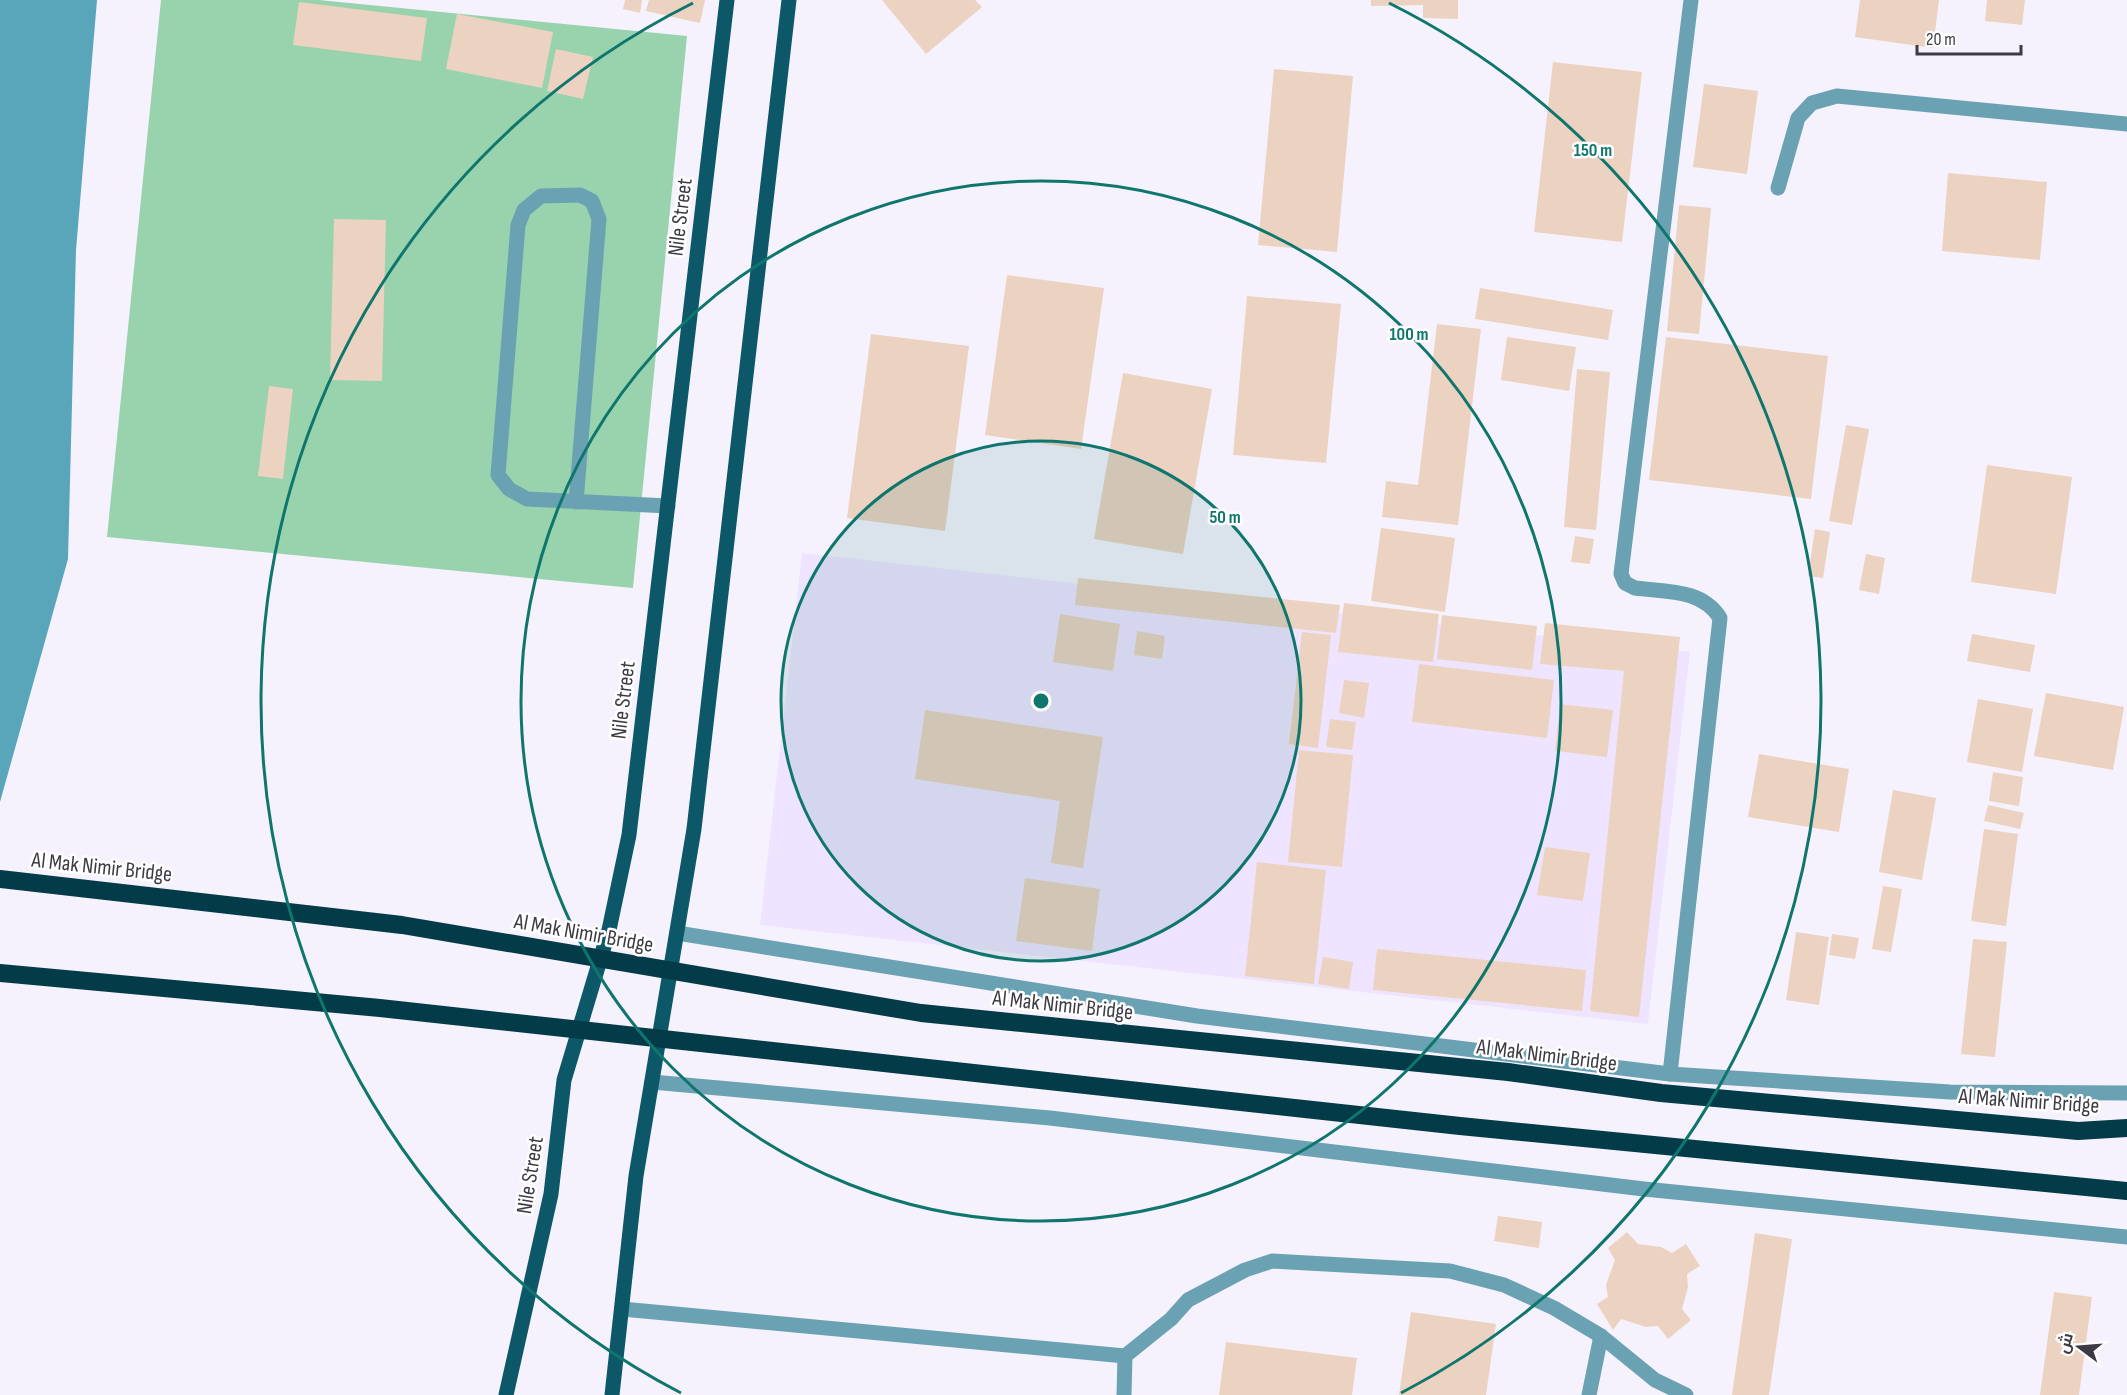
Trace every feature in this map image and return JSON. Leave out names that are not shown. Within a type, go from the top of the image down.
[{"type":"highway","name":"Al Mak Nimir Bridge","points":[[0,879],[402,925],[921,1013],[1508,1072],[1661,1093],[2078,1131],[2127,1128]]},
{"type":"highway","points":[[0,973],[380,1008],[1460,1126],[2127,1191]]},
{"type":"main road","name":"Nile Street","points":[[506,1395],[551,1194],[564,1080],[609,930],[629,835],[727,0]]},
{"type":"main road","points":[[612,1395],[636,1176],[694,829],[789,0]]},
{"type":"street","points":[[1671,1074],[1720,618],[1713,607],[1700,597],[1635,588],[1626,583],[1621,574],[1691,0]]},
{"type":"street","points":[[1778,188],[1798,118],[1812,103],[1837,96],[2127,124]]},
{"type":"street","points":[[576,502],[599,219],[592,201],[580,195],[541,196],[524,210],[518,225],[498,475],[508,489],[527,499],[576,502],[668,506]]},
{"type":"street","points":[[676,933],[1197,1016],[1671,1074],[1950,1092],[2127,1093]]},
{"type":"street","points":[[652,1082],[1050,1118],[1390,1156],[1644,1189],[2127,1237]]},
{"type":"street","points":[[622,1309],[1125,1356],[1171,1319],[1188,1300],[1245,1270],[1272,1261],[1450,1271],[1504,1285],[1554,1308],[1601,1336],[1655,1380],[1686,1395]]},
{"type":"street","points":[[1589,1395],[1601,1336]]},
{"type":"street","points":[[1124,1395],[1125,1356]]},
{"type":"shaded area","points":[[802,553],[1690,652],[1648,1024],[760,925]]},
{"type":"green space","points":[[161,0],[319,0],[687,36],[633,588],[107,537]]},
{"type":"water","points":[[0,0],[97,0],[76,250],[68,559],[0,802]]},
{"type":"building","points":[[625,0],[642,0],[640,13],[623,9]]},
{"type":"building","points":[[649,0],[705,0],[700,23],[646,11]]},
{"type":"building","points":[[882,0],[975,0],[982,7],[926,54]]},
{"type":"building","points":[[1371,0],[1458,0],[1458,19],[1423,18],[1423,5],[1371,6]]},
{"type":"building","points":[[1860,0],[1939,0],[1933,48],[1855,37]]},
{"type":"building","points":[[1987,0],[2025,0],[2022,25],[1985,21]]},
{"type":"building","points":[[299,2],[427,18],[421,61],[293,45]]},
{"type":"building","points":[[457,14],[553,32],[542,88],[446,69]]},
{"type":"building","points":[[556,49],[593,57],[583,99],[547,91]]},
{"type":"building","points":[[1553,62],[1642,72],[1622,242],[1534,232]]},
{"type":"building","points":[[1274,69],[1353,76],[1337,252],[1258,245]]},
{"type":"building","points":[[1704,84],[1758,91],[1747,174],[1693,167]]},
{"type":"building","points":[[1948,173],[2047,182],[2040,260],[1942,251]]},
{"type":"building","points":[[1679,205],[1711,208],[1699,334],[1667,331]]},
{"type":"building","points":[[334,219],[386,220],[382,381],[330,380]]},
{"type":"building","points":[[1007,275],[1104,288],[1081,449],[985,435]]},
{"type":"building","points":[[1480,288],[1613,310],[1608,340],[1475,319]]},
{"type":"building","points":[[1247,296],[1341,304],[1326,463],[1233,455]]},
{"type":"building","points":[[1437,324],[1481,329],[1458,525],[1382,517],[1386,481],[1418,485]]},
{"type":"building","points":[[871,334],[969,346],[945,531],[847,518]]},
{"type":"building","points":[[1507,337],[1576,347],[1569,391],[1501,380]]},
{"type":"building","points":[[1666,337],[1828,356],[1811,499],[1649,480]]},
{"type":"building","points":[[1577,369],[1610,372],[1596,530],[1564,527]]},
{"type":"building","points":[[1123,373],[1212,389],[1183,554],[1094,539]]},
{"type":"building","points":[[269,386],[293,389],[283,479],[258,476]]},
{"type":"building","points":[[1846,425],[1869,429],[1852,525],[1829,521]]},
{"type":"building","points":[[1987,465],[2072,477],[2056,594],[1971,582]]},
{"type":"building","points":[[1381,528],[1455,538],[1445,612],[1371,601]]},
{"type":"building","points":[[1815,529],[1830,532],[1823,578],[1808,576]]},
{"type":"building","points":[[1575,536],[1594,539],[1590,564],[1571,562]]},
{"type":"building","points":[[1866,554],[1885,558],[1879,594],[1859,590]]},
{"type":"building","points":[[1078,578],[1340,605],[1336,633],[1075,605]]},
{"type":"building","points":[[1344,603],[1439,614],[1433,662],[1338,652]]},
{"type":"building","points":[[1060,614],[1120,624],[1113,671],[1053,662]]},
{"type":"building","points":[[1442,615],[1537,626],[1532,670],[1437,659]]},
{"type":"building","points":[[1545,623],[1680,637],[1639,1017],[1590,1011],[1624,671],[1540,664]]},
{"type":"building","points":[[1137,631],[1165,636],[1162,659],[1134,655]]},
{"type":"building","points":[[1302,632],[1331,635],[1318,748],[1289,744]]},
{"type":"building","points":[[1972,634],[2035,645],[2030,672],[1967,661]]},
{"type":"building","points":[[1419,664],[1554,680],[1547,738],[1412,722]]},
{"type":"building","points":[[1344,680],[1369,683],[1364,718],[1339,713]]},
{"type":"building","points":[[2046,693],[2124,707],[2113,770],[2034,756]]},
{"type":"building","points":[[1978,699],[2033,709],[2022,772],[1967,762]]},
{"type":"building","points":[[1560,704],[1613,710],[1607,757],[1555,751]]},
{"type":"building","points":[[925,710],[1103,737],[1083,868],[1051,863],[1060,801],[915,779]]},
{"type":"building","points":[[1330,719],[1356,722],[1352,750],[1326,747]]},
{"type":"building","points":[[1299,750],[1353,755],[1342,867],[1288,862]]},
{"type":"building","points":[[1759,754],[1849,769],[1839,832],[1748,817]]},
{"type":"building","points":[[1993,772],[2023,777],[2019,806],[1989,801]]},
{"type":"building","points":[[1893,790],[1936,798],[1922,880],[1879,872]]},
{"type":"building","points":[[1988,805],[2024,813],[2020,829],[1984,821]]},
{"type":"building","points":[[1984,829],[2018,834],[2006,926],[1971,921]]},
{"type":"building","points":[[1545,847],[1590,853],[1583,901],[1537,895]]},
{"type":"building","points":[[1257,862],[1326,870],[1314,984],[1245,976]]},
{"type":"building","points":[[1025,878],[1100,889],[1092,951],[1016,941]]},
{"type":"building","points":[[1883,886],[1902,889],[1891,952],[1872,949]]},
{"type":"building","points":[[1796,932],[1829,937],[1819,1005],[1786,1000]]},
{"type":"building","points":[[1832,934],[1859,938],[1855,959],[1829,955]]},
{"type":"building","points":[[1973,939],[2007,942],[1995,1057],[1961,1054]]},
{"type":"building","points":[[1377,949],[1586,970],[1582,1011],[1373,990]]},
{"type":"building","points":[[1323,957],[1353,962],[1349,989],[1318,984]]},
{"type":"building","points":[[1498,1216],[1542,1222],[1539,1248],[1494,1241]]},
{"type":"building","points":[[1627,1232],[1638,1244],[1661,1247],[1672,1253],[1686,1244],[1700,1266],[1687,1274],[1688,1287],[1682,1309],[1691,1320],[1668,1339],[1658,1326],[1646,1327],[1621,1319],[1613,1330],[1597,1304],[1608,1297],[1606,1285],[1615,1260],[1608,1248]]},
{"type":"building","points":[[1755,1233],[1792,1239],[1769,1395],[1732,1395]]},
{"type":"building","points":[[2054,1292],[2092,1297],[2079,1395],[2040,1395]]},
{"type":"building","points":[[1411,1312],[1496,1324],[1486,1395],[1399,1395]]},
{"type":"building","points":[[1226,1342],[1357,1358],[1352,1395],[1219,1395]]}]
